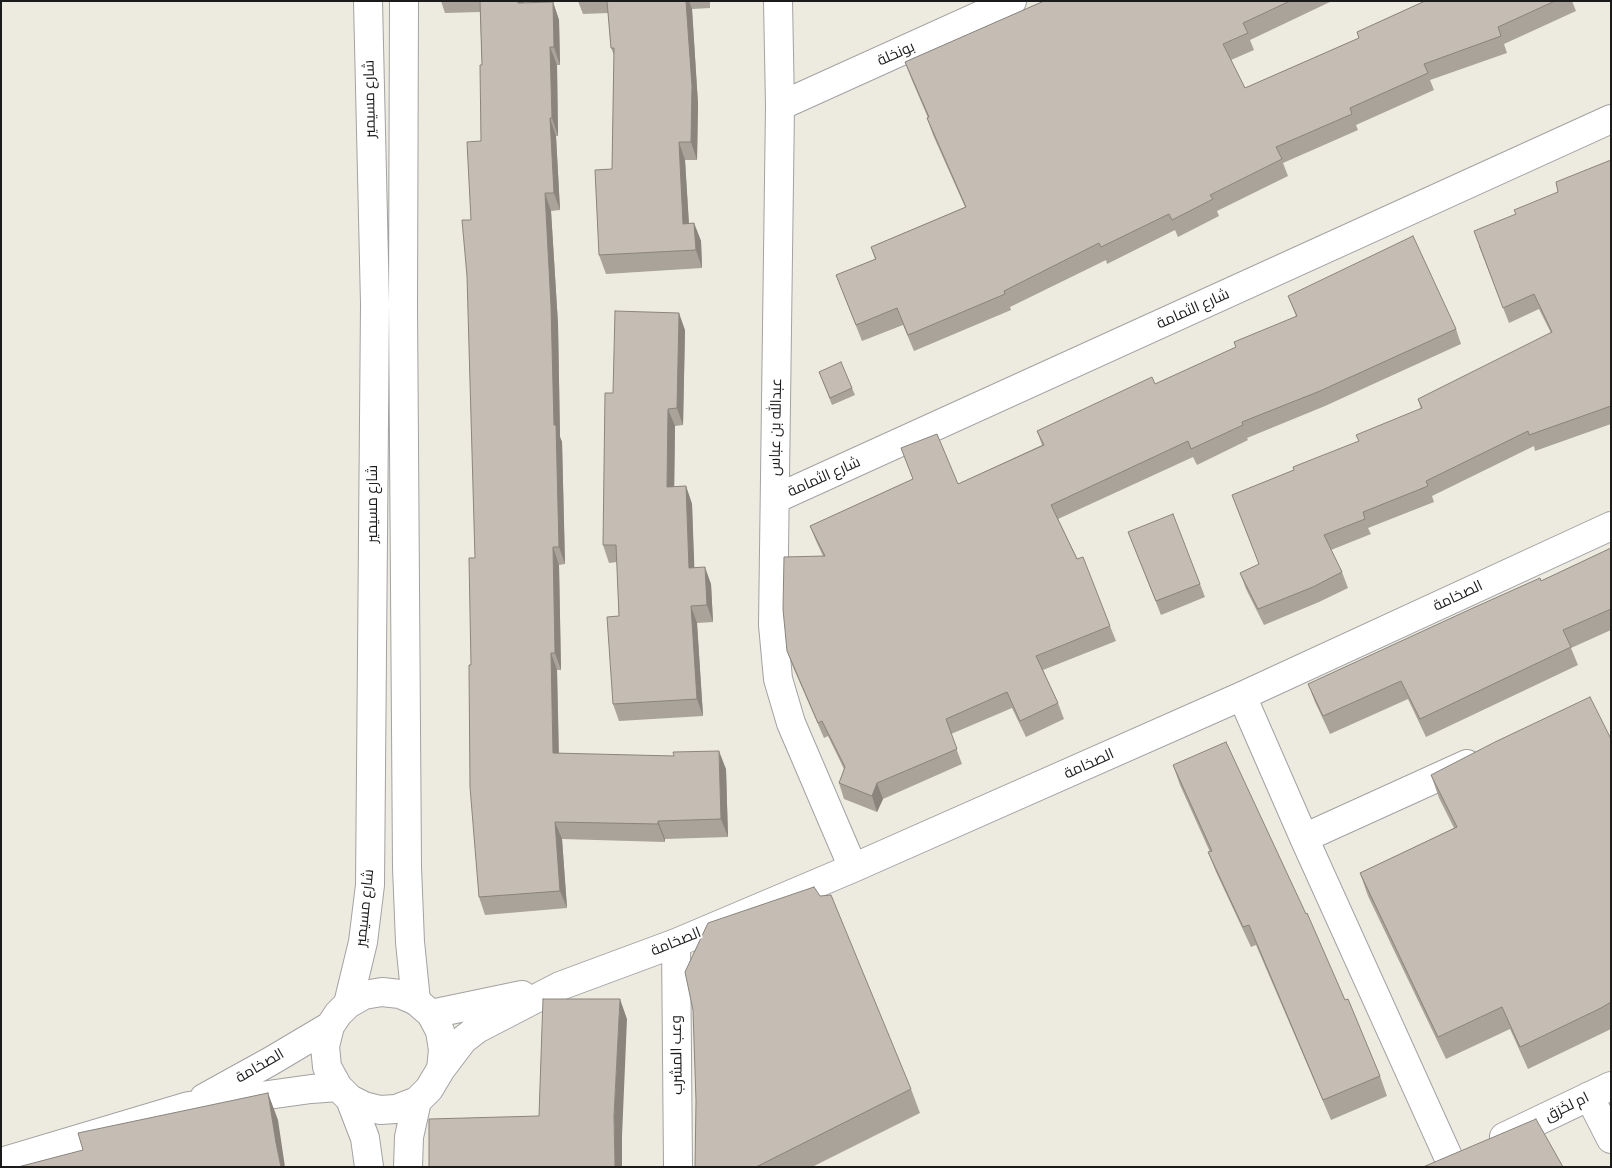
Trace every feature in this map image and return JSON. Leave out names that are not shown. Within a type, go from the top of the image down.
[{"type":"street","name":"عبدالله بن عباس","points":[[778,1],[780,106],[772,625],[778,679],[791,723],[853,868]]},
{"type":"street","name":"بونخلة","points":[[780,106],[1012,1]]},
{"type":"street","points":[[368,3],[404,4]]},
{"type":"street","name":"شارع مسيمير","points":[[348,1004],[362,942],[370,885],[375,304],[368,3]]},
{"type":"street","name":"شارع مسيمير","points":[[404,4],[403,305],[407,867],[410,942],[423,1008]]},
{"type":"street","name":"شارع الثمامة","points":[[775,499],[1611,119]]},
{"type":"street","points":[[375,304],[403,305]]},
{"type":"street","name":"الصخامة","points":[[441,1069],[463,1040],[477,1029],[560,986],[676,943],[853,868],[1242,696],[1611,526]]},
{"type":"street","points":[[1242,696],[1446,1165]]},
{"type":"street","points":[[1304,838],[1491,753]]},
{"type":"street","name":"وعب المشرب","points":[[676,943],[678,1167]]},
{"type":"street","name":"الصخامة","points":[[423,1008],[560,986]]},
{"type":"street","points":[[344,1093],[364,1106],[380,1110],[396,1109],[417,1101],[429,1089],[441,1069],[443,1050],[440,1031],[423,1008],[400,994],[382,992],[364,995],[348,1004],[330,1026],[325,1046],[327,1067],[344,1093],[365,1138],[369,1167]]},
{"type":"street","name":"الصخامة","points":[[190,1106],[330,1026]]},
{"type":"street","name":"الصخامة","points":[[1,1162],[190,1106],[311,1088],[344,1093]]},
{"type":"street","points":[[1600,1091],[1611,1139]]},
{"type":"street","name":"ام لخَرَق","points":[[1446,1165],[1600,1091]]},
{"type":"street","points":[[408,1167],[409,1137],[417,1101]]},
{"type":"building","points":[[480,1],[553,2],[554,47],[550,47],[552,118],[550,118],[554,193],[545,193],[551,306],[554,425],[556,425],[559,547],[553,547],[555,653],[551,653],[553,753],[674,756],[673,752],[719,751],[721,819],[658,821],[658,824],[555,822],[560,891],[479,897],[470,787],[469,665],[471,665],[469,558],[475,558],[467,276],[462,220],[471,220],[467,142],[481,141],[480,65],[482,65]]},
{"type":"building","points":[[607,1],[686,1],[692,86],[691,142],[679,142],[683,224],[694,223],[696,250],[599,255],[595,170],[612,169],[614,48],[611,48]]},
{"type":"building","points":[[1044,1],[1290,1],[1243,23],[1248,33],[1223,44],[1245,88],[1359,38],[1357,32],[1425,1],[1555,1],[1498,27],[1501,36],[1424,64],[1428,73],[1350,108],[1352,114],[1276,147],[1282,159],[1210,195],[1213,199],[1172,220],[1169,214],[1101,247],[1099,243],[1004,291],[1005,294],[908,335],[897,308],[856,325],[836,275],[876,259],[871,247],[966,207],[905,62]]},
{"type":"building","points":[[1611,160],[1611,406],[1529,435],[1528,431],[1426,481],[1428,486],[1363,512],[1365,519],[1324,535],[1342,572],[1313,587],[1258,609],[1240,573],[1259,564],[1232,495],[1294,470],[1293,467],[1359,441],[1356,435],[1422,408],[1418,399],[1552,332],[1534,294],[1503,308],[1474,231],[1516,214],[1514,210],[1558,192],[1556,182]]},
{"type":"building","points":[[1413,236],[1456,329],[1320,391],[1242,422],[1243,425],[1191,449],[1188,441],[1051,505],[1077,559],[1083,557],[1110,626],[1036,656],[1058,703],[1020,721],[1007,692],[946,719],[957,749],[877,783],[872,796],[839,783],[845,767],[822,721],[818,723],[787,651],[783,609],[784,557],[825,556],[810,526],[913,479],[901,448],[937,434],[958,484],[1044,445],[1037,431],[1152,377],[1155,384],[1236,347],[1234,342],[1297,316],[1288,296]]},
{"type":"building","points":[[615,311],[679,313],[677,408],[668,409],[667,487],[686,486],[689,568],[705,567],[707,605],[691,606],[697,699],[613,704],[607,617],[619,616],[616,545],[603,545],[605,393],[613,393]]},
{"type":"building","points":[[841,362],[852,388],[830,398],[819,372]]},
{"type":"building","points":[[1173,514],[1200,584],[1156,601],[1128,532]]},
{"type":"building","points":[[1611,548],[1611,609],[1563,630],[1571,647],[1420,719],[1401,681],[1323,716],[1308,684],[1473,608],[1540,578],[1541,581]]},
{"type":"building","points":[[1590,697],[1611,739],[1611,1002],[1520,1047],[1502,1007],[1438,1037],[1360,873],[1457,827],[1431,775]]},
{"type":"building","points":[[1226,742],[1307,913],[1345,1000],[1348,999],[1380,1076],[1323,1100],[1249,925],[1243,927],[1208,852],[1212,851],[1173,765]]},
{"type":"building","points":[[814,887],[820,896],[831,895],[911,1089],[756,1167],[695,1167],[696,1101],[693,1010],[685,972],[708,923]]},
{"type":"building","points":[[543,999],[620,999],[614,1116],[615,1167],[429,1167],[429,1119],[539,1116]]},
{"type":"building","points":[[268,1093],[281,1167],[18,1167],[83,1150],[78,1133]]},
{"type":"building","points":[[1536,1119],[1563,1167],[1423,1167]]}]
